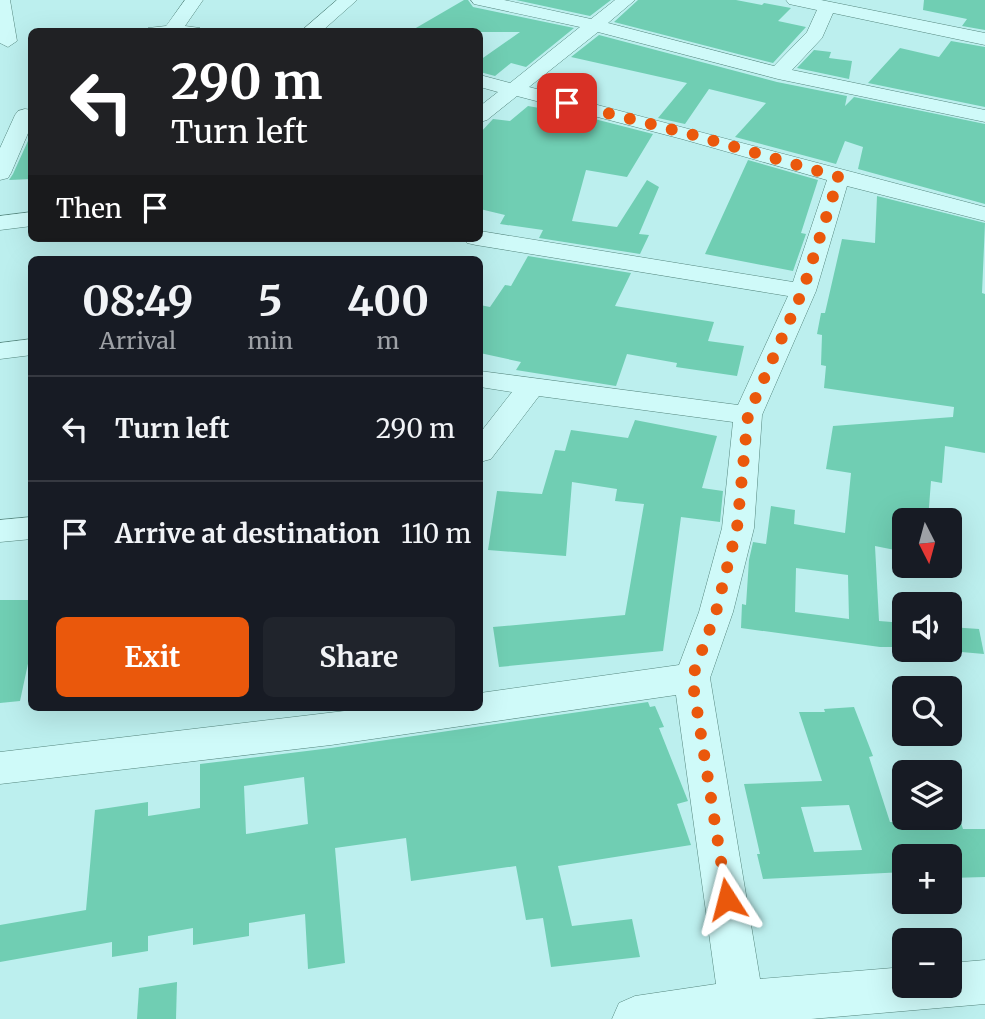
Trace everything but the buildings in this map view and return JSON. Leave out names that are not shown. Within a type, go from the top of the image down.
[{"type":"street","points":[[1,0],[4,42],[28,40]]},
{"type":"street","points":[[167,28],[194,0]]},
{"type":"street","points":[[314,28],[348,0]]},
{"type":"street","points":[[480,0],[594,25],[778,73],[985,116]]},
{"type":"street","points":[[483,114],[626,0]]},
{"type":"street","points":[[795,0],[985,39]]},
{"type":"street","points":[[778,73],[815,33],[827,7]]},
{"type":"street","points":[[483,82],[690,134],[839,177],[985,214]]},
{"type":"street","points":[[0,120],[28,115]]},
{"type":"street","points":[[0,173],[28,115]]},
{"type":"street","points":[[740,1003],[736,960],[692,678],[716,612],[737,528],[748,415],[803,290],[839,177]]},
{"type":"street","points":[[0,181],[0,188]]},
{"type":"street","points":[[0,223],[28,220]]},
{"type":"street","points":[[483,239],[803,290]]},
{"type":"street","points":[[0,351],[28,348]]},
{"type":"street","points":[[483,379],[748,415]]},
{"type":"street","points":[[483,448],[532,386]]},
{"type":"street","points":[[0,531],[28,528]]},
{"type":"street","points":[[483,701],[692,678]]},
{"type":"street","points":[[0,768],[397,711]]},
{"type":"street","points":[[962,984],[985,982]]},
{"type":"street","points":[[635,1019],[740,1003],[892,990]]},
{"type":"route","points":[[567,103],[690,134],[839,177],[803,290],[748,415],[737,528],[716,612],[692,678],[727,899]]}]
